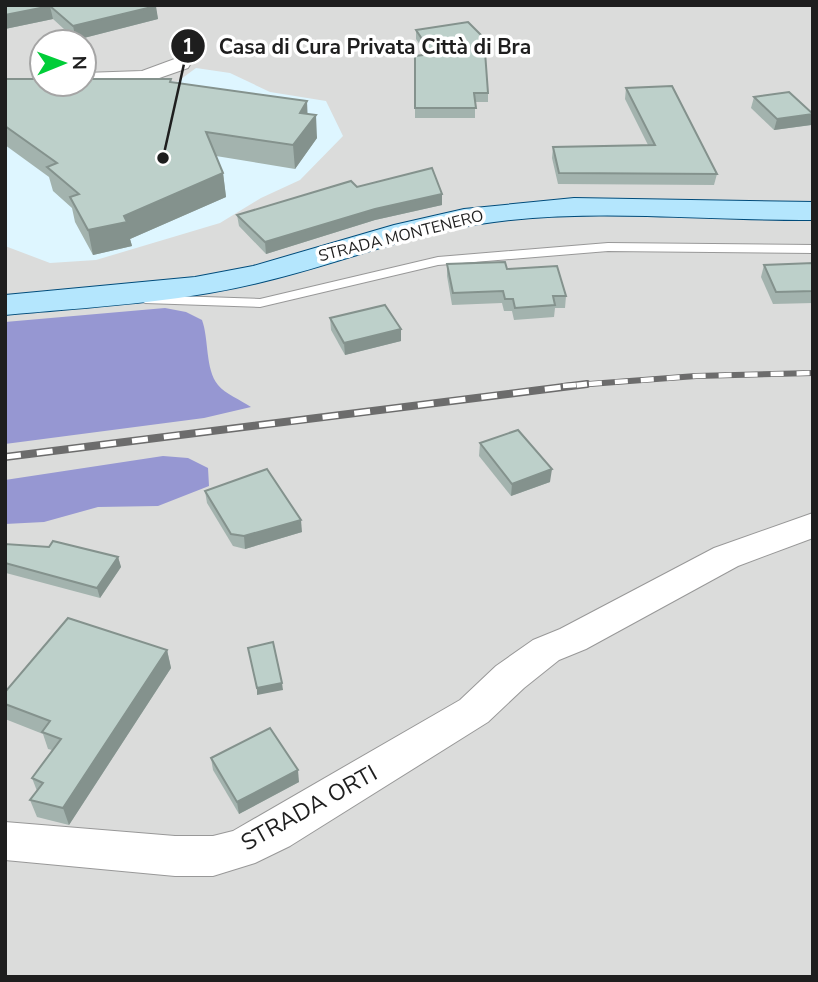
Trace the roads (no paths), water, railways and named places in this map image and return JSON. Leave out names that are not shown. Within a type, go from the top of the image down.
[{"type":"main road","name":"STRADA MONTENERO","points":[[15,301],[119,297],[257,274],[401,232],[492,213],[566,206],[813,211]]},
{"type":"street","points":[[98,79],[145,77],[180,63]]},
{"type":"street","name":"STRADA ORTI","points":[[5,841],[175,856],[213,856],[240,849],[275,832],[474,711],[510,677],[546,650],[573,639],[726,557],[813,525]]},
{"type":"lane","points":[[119,297],[260,303],[439,261],[595,247],[813,249]]},
{"type":"railway","points":[[583,384],[696,376],[813,373]]},
{"type":"railway","points":[[5,457],[583,384]]},
{"type":"railway","points":[[563,386],[583,384]]},
{"type":"place","name":"Casa di Cura Privata Città di Bra","points":[[163,158]]}]
